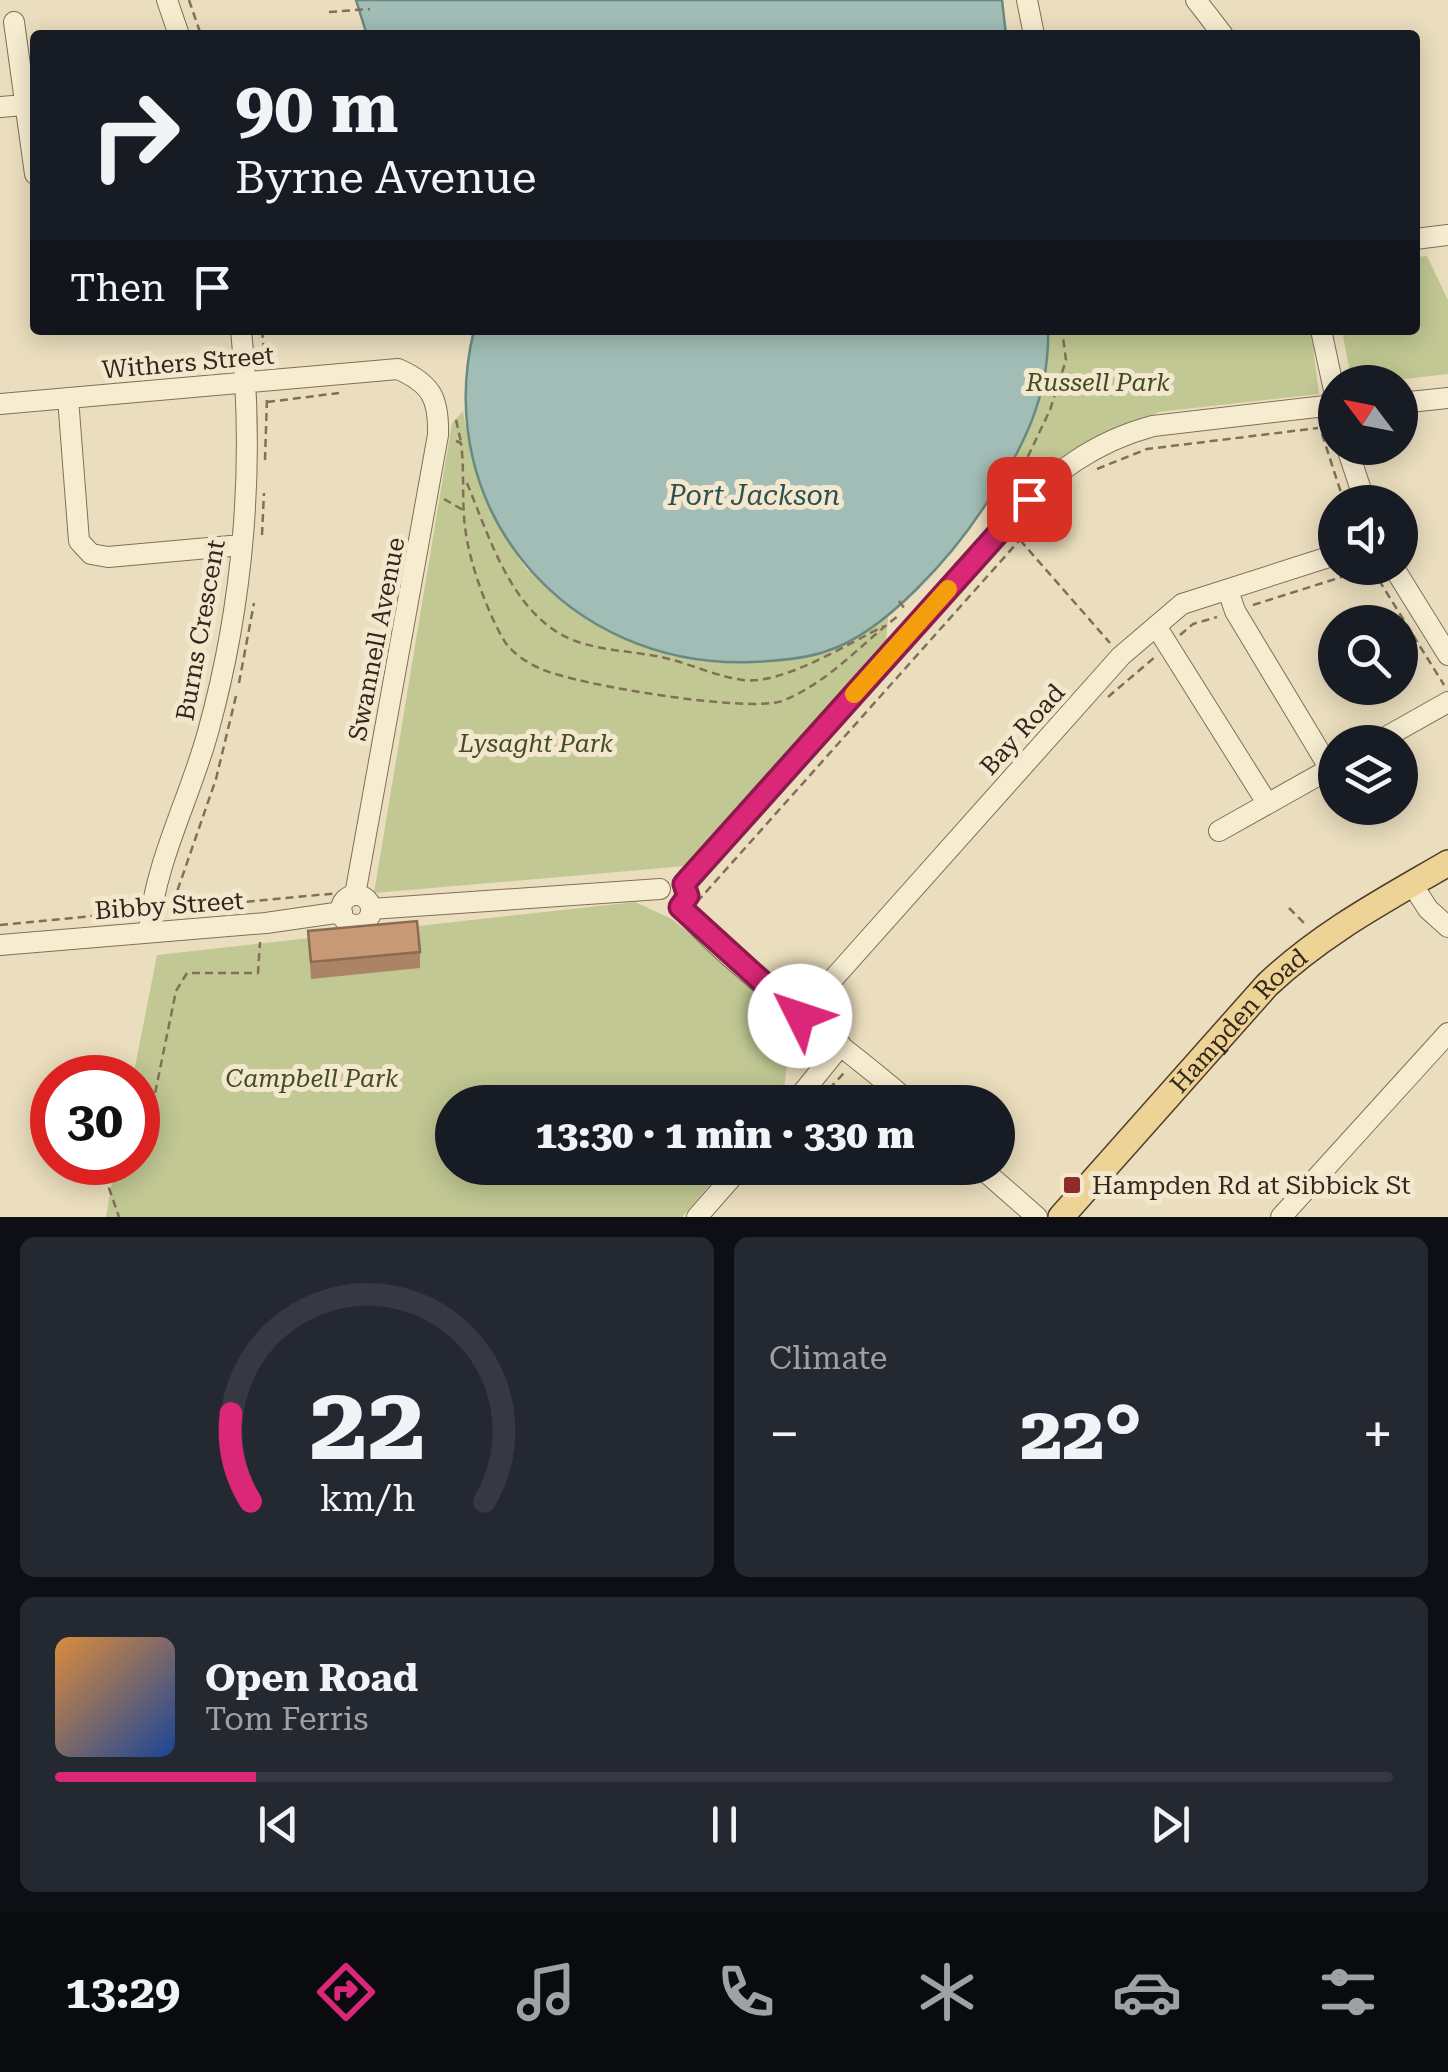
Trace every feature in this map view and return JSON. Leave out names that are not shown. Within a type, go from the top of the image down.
[{"type":"main road","name":"Hampden Road","points":[[1061,1217],[1267,985],[1319,938],[1448,863]]},
{"type":"street","points":[[166,0],[177,30]]},
{"type":"street","points":[[1026,0],[1033,30]]},
{"type":"street","points":[[1196,0],[1219,30]]},
{"type":"street","points":[[14,22],[30,136]]},
{"type":"street","points":[[0,108],[26,105]]},
{"type":"street","points":[[1420,238],[1448,235]]},
{"type":"street","name":"Burns Crescent","points":[[149,930],[152,896],[184,814],[209,731],[242,546],[249,464],[241,335]]},
{"type":"street","points":[[1322,335],[1326,365]]},
{"type":"street","name":"Withers Street","points":[[0,404],[398,369],[420,378],[433,392]]},
{"type":"street","name":"Swannell Avenue","points":[[351,903],[438,435],[439,408],[433,392]]},
{"type":"street","points":[[68,398],[79,541],[92,554],[242,546]]},
{"type":"street","points":[[1418,401],[1448,398]]},
{"type":"street","points":[[684,884],[997,533],[1061,468],[1125,433],[1152,426],[1318,407]]},
{"type":"street","name":"Bay Road","points":[[800,1016],[1121,656],[1182,604],[1318,561]]},
{"type":"street","points":[[1405,585],[1448,655]]},
{"type":"street","points":[[1228,590],[1236,611],[1318,744]]},
{"type":"street","points":[[1156,626],[1268,804]]},
{"type":"street","points":[[1407,725],[1448,702]]},
{"type":"street","points":[[1219,831],[1318,775]]},
{"type":"street","points":[[684,884],[670,880],[660,889],[666,906],[683,910],[800,1016],[889,1085]]},
{"type":"street","points":[[683,910],[688,896],[684,884]]},
{"type":"street","points":[[1412,884],[1428,909],[1448,928]]},
{"type":"street","name":"Bibby Street","points":[[0,945],[266,923],[351,903],[660,889]]},
{"type":"street","points":[[1280,1217],[1448,1034]]},
{"type":"street","points":[[813,1085],[850,1051]]},
{"type":"street","points":[[697,1217],[725,1185]]},
{"type":"street","points":[[1001,1185],[1036,1217]]},
{"type":"path","points":[[189,0],[199,30]]},
{"type":"path","points":[[329,12],[370,10]]},
{"type":"path","points":[[262,335],[266,370]]},
{"type":"path","points":[[1009,496],[1050,410],[1066,360],[1062,335]]},
{"type":"path","points":[[267,402],[328,398],[349,385]]},
{"type":"path","points":[[1090,473],[1147,449],[1320,428],[1338,485]]},
{"type":"path","points":[[438,435],[461,443],[470,550],[506,644],[520,658],[563,677],[764,705],[803,691],[832,672],[914,604]]},
{"type":"path","points":[[466,482],[502,568],[557,632],[595,646],[658,656],[746,680],[771,679],[890,623]]},
{"type":"path","points":[[683,910],[1066,488]]},
{"type":"path","points":[[428,495],[464,511]]},
{"type":"path","points":[[1020,540],[1111,644]]},
{"type":"path","points":[[1100,704],[1193,624],[1318,585]]},
{"type":"path","points":[[1381,585],[1448,692]]},
{"type":"path","points":[[899,600],[906,611]]},
{"type":"path","points":[[658,656],[661,648]]},
{"type":"path","points":[[171,909],[351,903]]},
{"type":"path","points":[[1289,908],[1304,923]]},
{"type":"path","points":[[0,926],[124,913]]},
{"type":"path","points":[[160,1072],[176,991],[187,973],[258,973],[259,945],[264,937]]},
{"type":"path","points":[[830,1085],[850,1051]]},
{"type":"path","points":[[110,1185],[119,1217]]},
{"type":"green space","points":[[1427,256],[1448,300],[1448,374],[1418,377],[1418,365],[1349,365],[1343,335],[1420,335],[1420,257]]},
{"type":"green space","name":"Russell Park","points":[[1048,335],[1312,335],[1318,394],[1159,412],[1079,448],[1023,492],[996,490],[1027,433],[1045,373]]},
{"type":"green space","name":"Lysaght Park","points":[[463,411],[485,495],[527,570],[829,651],[888,616],[886,643],[686,866],[374,893],[452,423]]},
{"type":"green space","name":"Campbell Park","points":[[635,902],[672,919],[792,1018],[785,1085],[435,1085],[435,1185],[709,1185],[682,1217],[106,1217],[111,1185],[160,1185],[160,1055],[137,1055],[157,955]]},
{"type":"water","points":[[356,0],[1002,0],[1005,30],[365,30]]},
{"type":"water","name":"Port Jackson","points":[[473,335],[1048,335],[1039,400],[1022,443],[956,546],[916,590],[872,627],[827,651],[780,660],[685,657],[625,639],[572,608],[527,566],[494,516],[473,459],[466,397]]},
{"type":"building","points":[[417,921],[420,952],[311,962],[308,931]]},
{"type":"slow traffic","points":[[854,694],[948,589]]},
{"type":"place","name":"Hampden Rd at Sibbick St","points":[[1072,1185]]},
{"type":"route","points":[[800,1016],[680,907],[688,896],[684,884],[1029,499]]}]
